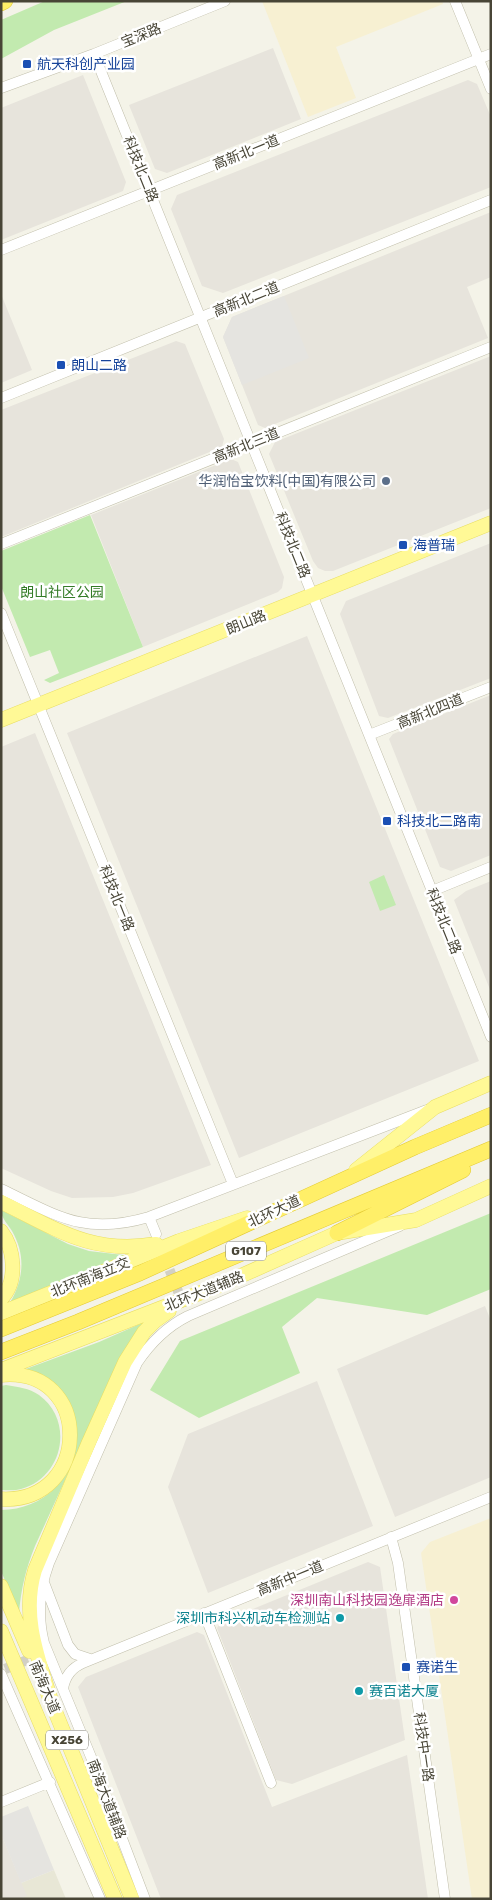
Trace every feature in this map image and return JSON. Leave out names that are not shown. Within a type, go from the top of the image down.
[{"type":"highway","points":[[1,3],[5,1]]},
{"type":"highway","name":"北环大道","points":[[1,1329],[140,1273],[415,1147],[491,1115]]},
{"type":"highway","name":"北环大道","points":[[1,1352],[78,1322],[491,1149]]},
{"type":"highway","points":[[337,1233],[491,1156]]},
{"type":"main road","name":"朗山路","points":[[1,730],[40,710],[315,599],[491,523]]},
{"type":"main road","name":"朗山路","points":[[315,599],[491,533]]},
{"type":"main road","name":"朗山路","points":[[1,720],[40,710]]},
{"type":"main road","points":[[341,1181],[434,1107],[491,1083]]},
{"type":"main road","name":"北环大道辅路","points":[[1,1370],[218,1286],[337,1233],[416,1220],[491,1186]]},
{"type":"main road","points":[[1,1202],[60,1231],[97,1245],[128,1248],[179,1241],[281,1208]]},
{"type":"main road","points":[[1,1231],[10,1247],[12,1272],[10,1286],[1,1299]]},
{"type":"main road","name":"北环南海立交","points":[[1,1312],[179,1241]]},
{"type":"main road","points":[[51,1700],[34,1642],[30,1617],[31,1582],[38,1560],[97,1424],[134,1346],[155,1321],[167,1312],[218,1286]]},
{"type":"main road","points":[[1,1375],[24,1376],[45,1384],[60,1399],[69,1419],[71,1430],[68,1453],[64,1465],[51,1484],[33,1495],[1,1499]]},
{"type":"main road","name":"南海大道","points":[[1,1586],[135,1898]]},
{"type":"main road","name":"南海大道","points":[[1,1631],[115,1899]]},
{"type":"main road","points":[[1,1654],[18,1679],[33,1708]]},
{"type":"street","name":"宝深路","points":[[1,88],[94,54],[225,1]]},
{"type":"street","points":[[455,1],[491,89]]},
{"type":"street","name":"科技北二路","points":[[94,54],[491,1037]]},
{"type":"street","name":"高新北一道","points":[[1,250],[491,54]]},
{"type":"street","name":"高新北二道","points":[[1,398],[491,200]]},
{"type":"street","name":"高新北三道","points":[[1,544],[491,347]]},
{"type":"street","name":"科技北一路","points":[[1,613],[233,1184]]},
{"type":"street","name":"高新北四道","points":[[369,735],[491,687]]},
{"type":"street","points":[[432,890],[491,867]]},
{"type":"street","points":[[1,1189],[62,1218],[77,1223],[112,1225],[149,1217],[434,1107]]},
{"type":"street","points":[[149,1217],[156,1234]]},
{"type":"street","name":"南海大道辅路","points":[[135,1898],[63,1690],[45,1653],[39,1618],[39,1600],[43,1579],[137,1363],[156,1338],[187,1312],[416,1220]]},
{"type":"street","name":"高新中一道","points":[[63,1690],[69,1673],[77,1665],[90,1659],[491,1497]]},
{"type":"street","name":"科技中一路","points":[[391,1537],[398,1563],[445,1899]]},
{"type":"street","points":[[43,1579],[68,1645],[75,1654],[90,1659]]},
{"type":"street","points":[[204,1613],[271,1783]]},
{"type":"street","points":[[3,1671],[5,1693],[50,1782],[100,1899]]},
{"type":"street","points":[[1,1802],[50,1782]]},
{"type":"shaded area","points":[[262,1],[442,1],[443,4],[336,47],[356,98],[308,117]]},
{"type":"shaded area","points":[[273,48],[301,119],[167,173],[155,169],[129,105]]},
{"type":"shaded area","points":[[83,75],[126,182],[123,191],[1,240],[1,108]]},
{"type":"shaded area","points":[[468,80],[477,84],[491,117],[491,187],[223,293],[202,286],[171,209],[177,195]]},
{"type":"shaded area","points":[[491,212],[491,277],[467,287],[488,338],[265,428],[258,425],[223,337],[232,317]]},
{"type":"shaded area","points":[[1,294],[32,370],[1,383]]},
{"type":"shaded area","points":[[284,296],[309,358],[242,385],[223,337],[232,317]]},
{"type":"shaded area","points":[[176,341],[185,344],[224,439],[222,447],[1,537],[1,410]]},
{"type":"shaded area","name":"华润怡宝饮料(中国)有限公司","points":[[491,356],[491,508],[333,571],[325,571],[318,568],[313,561],[269,454],[275,442]]},
{"type":"shaded area","points":[[231,459],[238,462],[284,577],[282,588],[278,592],[143,647],[91,515]]},
{"type":"shaded area","points":[[491,543],[491,678],[388,718],[379,716],[340,614],[346,601]]},
{"type":"shaded area","points":[[307,636],[479,1061],[239,1158],[67,733]]},
{"type":"shaded area","points":[[491,695],[491,855],[451,871],[440,867],[389,739],[393,734]]},
{"type":"shaded area","points":[[35,733],[211,1165],[133,1193],[113,1197],[72,1198],[51,1191],[1,1168],[1,747]]},
{"type":"shaded area","points":[[491,881],[491,992],[454,900],[466,891]]},
{"type":"shaded area","points":[[485,1306],[491,1321],[491,1477],[395,1517],[337,1369]]},
{"type":"shaded area","points":[[317,1381],[373,1526],[208,1593],[168,1487],[188,1434]]},
{"type":"shaded area","points":[[491,1518],[491,1899],[472,1899],[421,1553],[430,1542]]},
{"type":"shaded area","points":[[368,1562],[380,1567],[405,1740],[292,1784],[276,1780],[217,1628],[221,1622]]},
{"type":"shaded area","points":[[197,1632],[204,1635],[272,1807],[407,1755],[428,1899],[161,1899],[78,1687],[86,1677]]},
{"type":"shaded area","points":[[28,1806],[54,1870],[21,1883],[1,1834],[1,1817]]},
{"type":"shaded area","points":[[1,1834],[27,1896],[20,1899],[1,1899]]},
{"type":"shaded area","points":[[54,1870],[66,1899],[20,1899],[26,1896],[21,1883]]},
{"type":"green space","points":[[45,1],[127,1],[54,30],[1,59],[1,20]]},
{"type":"green space","name":"朗山社区公园","points":[[90,515],[143,647],[50,683],[44,680],[59,673],[50,650],[30,657],[1,586],[1,551]]},
{"type":"green space","points":[[384,875],[396,905],[380,911],[369,882]]},
{"type":"green space","points":[[1,1210],[68,1244],[89,1251],[132,1256],[8,1306],[20,1279],[21,1260],[17,1241],[3,1218]]},
{"type":"green space","points":[[491,1213],[491,1289],[427,1315],[317,1298],[282,1327],[300,1373],[199,1418],[150,1390],[180,1341]]},
{"type":"green space","points":[[149,1320],[117,1366],[35,1546],[24,1579],[19,1613],[1,1571],[1,1510],[19,1508],[35,1502],[61,1482],[70,1468],[75,1452],[77,1435],[72,1410],[60,1389],[48,1379],[23,1370],[99,1342]]},
{"type":"green space","points":[[6,1385],[27,1389],[39,1395],[50,1406],[57,1419],[60,1433],[59,1448],[55,1461],[47,1473],[35,1483],[16,1490],[1,1490],[1,1386]]},
{"type":"tunnel","points":[[164,1256],[185,1309]]},
{"type":"tunnel","points":[[5,1669],[42,1654]]},
{"type":"place","name":"航天科创产业园","points":[[27,64]]},
{"type":"place","name":"朗山二路","points":[[61,365]]},
{"type":"place","name":"华润怡宝饮料(中国)有限公司","points":[[386,481]]},
{"type":"place","name":"海普瑞","points":[[403,545]]},
{"type":"place","name":"科技北二路南","points":[[387,821]]},
{"type":"place","name":"深圳南山科技园逸扉酒店","points":[[454,1600]]},
{"type":"place","name":"深圳市科兴机动车检测站","points":[[340,1618]]},
{"type":"place","name":"赛诺生","points":[[406,1667]]},
{"type":"place","name":"赛百诺大厦","points":[[359,1691]]}]
